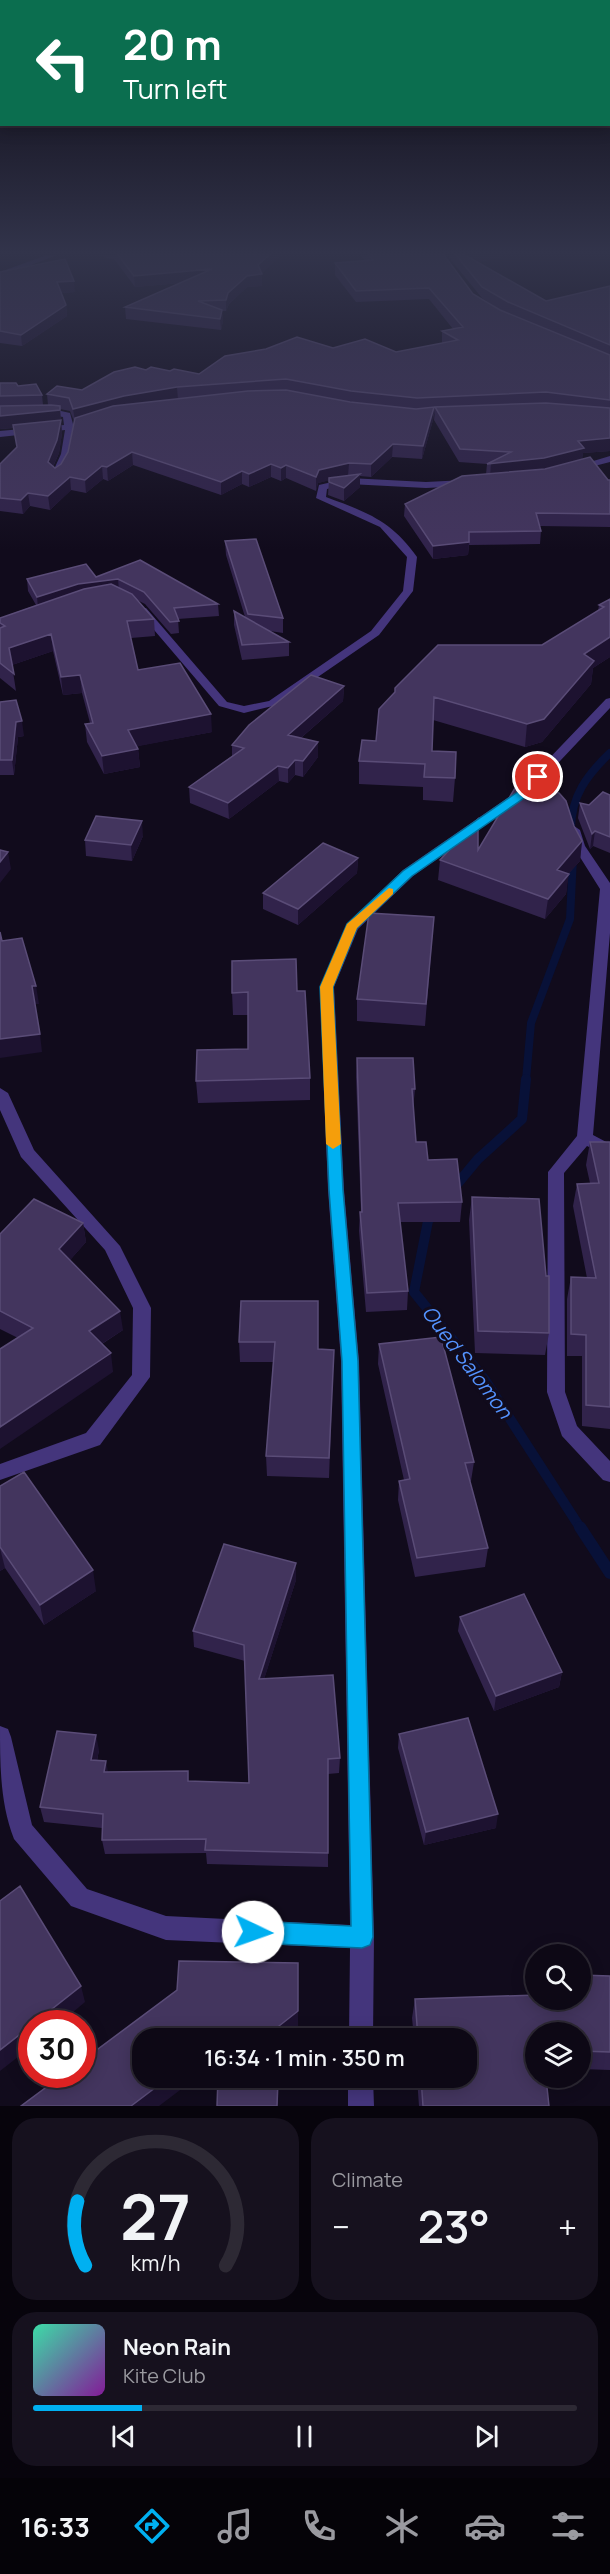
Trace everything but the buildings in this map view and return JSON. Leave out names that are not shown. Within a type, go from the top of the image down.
[{"type":"street","points":[[0,414],[52,412],[67,415],[70,427],[63,462],[56,476]]},
{"type":"street","points":[[0,434],[70,427],[102,418]]},
{"type":"street","points":[[563,471],[610,459]]},
{"type":"street","points":[[131,603],[139,607],[223,704],[244,710],[273,703],[375,633],[408,591],[412,556],[398,534],[380,521],[321,498],[322,487],[349,481],[426,485],[479,483]]},
{"type":"street","points":[[361,2028],[362,1937],[350,1361],[336,1190],[327,987],[352,927],[408,873],[528,795],[610,701]]},
{"type":"street","points":[[571,819],[579,846],[607,889],[585,1138],[556,1172],[556,1392],[569,1430],[610,1474]]},
{"type":"street","points":[[0,1093],[27,1154],[112,1246],[142,1308],[141,1377],[93,1439],[0,1472]]},
{"type":"street","points":[[585,1138],[610,1151]]},
{"type":"street","points":[[0,1737],[22,1831],[80,1898],[166,1928],[362,1937]]},
{"type":"street","points":[[361,2088],[361,2106]]},
{"type":"waterway","name":"Oued Salomon","points":[[571,829],[577,796],[594,770],[610,753]]},
{"type":"waterway","name":"Oued Salomon","points":[[526,1080],[531,1023],[570,919],[573,857]]},
{"type":"waterway","name":"Oued Salomon","points":[[453,1189],[478,1159],[522,1119],[526,1079]]},
{"type":"waterway","name":"Oued Salomon","points":[[434,1213],[428,1221],[414,1292],[485,1380],[581,1529]]},
{"type":"waterway","name":"Oued Salomon","points":[[580,1527],[610,1573]]},
{"type":"slow traffic","points":[[333,1144],[327,987],[352,927],[389,891]]},
{"type":"route","points":[[253,1932],[362,1937],[350,1361],[336,1190],[327,987],[352,927],[408,873],[523,794],[538,777]]}]
